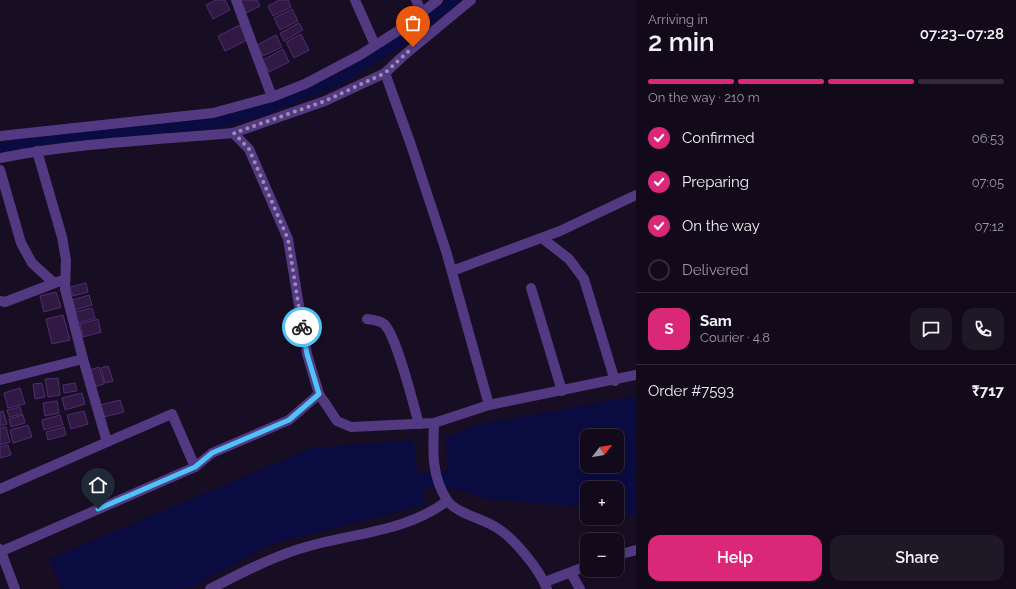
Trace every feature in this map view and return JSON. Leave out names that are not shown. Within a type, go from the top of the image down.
[{"type":"street","points":[[236,0],[272,97]]},
{"type":"street","points":[[355,0],[375,45]]},
{"type":"street","points":[[416,0],[422,13]]},
{"type":"street","points":[[0,136],[213,113],[272,97],[305,84],[375,45],[401,29],[438,0]]},
{"type":"street","points":[[0,158],[36,151],[108,142],[234,133],[325,101],[385,73],[471,0]]},
{"type":"street","points":[[385,73],[429,197],[452,271],[489,405]]},
{"type":"street","points":[[234,133],[249,149],[288,239],[307,354],[319,394],[337,421],[352,427],[434,423],[489,405],[615,381],[636,375]]},
{"type":"street","points":[[36,151],[62,237],[66,260],[64,279],[65,289],[107,442]]},
{"type":"street","points":[[0,170],[21,243],[32,263],[54,283]]},
{"type":"street","points":[[452,271],[560,231],[636,194]]},
{"type":"street","points":[[542,238],[569,259],[584,279],[615,381]]},
{"type":"street","points":[[0,301],[5,302],[64,279]]},
{"type":"street","points":[[531,288],[562,391]]},
{"type":"street","points":[[367,319],[380,321],[385,325],[393,338],[419,424]]},
{"type":"street","points":[[0,380],[83,359]]},
{"type":"street","points":[[15,589],[0,551],[195,467],[212,453],[289,420],[319,394]]},
{"type":"street","points":[[0,489],[172,414],[195,467]]},
{"type":"street","points":[[434,423],[433,454],[435,475],[447,501],[456,508],[498,528],[533,564],[546,586],[580,569]]},
{"type":"street","points":[[210,589],[256,566],[299,549],[410,522],[432,512],[447,501]]},
{"type":"street","points":[[624,553],[636,550]]},
{"type":"street","points":[[571,573],[580,589]]},
{"type":"shaded area","points":[[636,396],[636,516],[624,515],[624,481],[580,481],[580,506],[487,499],[449,487],[422,489],[425,505],[272,544],[192,587],[183,589],[62,589],[49,559],[312,448],[413,440],[418,473],[447,471],[446,438],[476,425]]},
{"type":"building","points":[[216,0],[225,0],[230,10],[213,19],[206,5]]},
{"type":"building","points":[[240,0],[257,0],[260,6],[246,13]]},
{"type":"building","points":[[279,0],[288,0],[291,7],[273,16],[268,6]]},
{"type":"building","points":[[292,9],[298,21],[280,30],[274,18]]},
{"type":"building","points":[[299,23],[303,30],[284,41],[280,33]]},
{"type":"building","points":[[240,25],[247,40],[225,51],[218,36]]},
{"type":"building","points":[[301,34],[309,50],[294,58],[286,42]]},
{"type":"building","points":[[276,35],[282,47],[263,56],[257,45]]},
{"type":"building","points":[[283,49],[289,62],[269,72],[263,60]]},
{"type":"building","points":[[86,283],[88,292],[73,296],[70,287]]},
{"type":"building","points":[[56,292],[61,307],[44,312],[40,296]]},
{"type":"building","points":[[89,295],[92,305],[75,310],[72,300]]},
{"type":"building","points":[[92,308],[95,318],[78,323],[75,312]]},
{"type":"building","points":[[63,315],[70,340],[52,344],[46,319]]},
{"type":"building","points":[[98,319],[101,332],[83,337],[80,324]]},
{"type":"building","points":[[108,366],[113,381],[105,383],[101,368]]},
{"type":"building","points":[[99,367],[104,384],[94,387],[90,370]]},
{"type":"building","points":[[58,378],[60,395],[48,397],[45,379]]},
{"type":"building","points":[[42,383],[45,397],[35,399],[33,384]]},
{"type":"building","points":[[75,383],[77,391],[64,393],[63,385]]},
{"type":"building","points":[[20,388],[25,404],[8,408],[4,393]]},
{"type":"building","points":[[82,393],[85,404],[65,410],[62,398]]},
{"type":"building","points":[[120,400],[124,412],[104,417],[100,405]]},
{"type":"building","points":[[57,401],[59,413],[45,416],[43,403]]},
{"type":"building","points":[[20,407],[22,414],[9,417],[7,410]]},
{"type":"building","points":[[3,411],[7,424],[0,426],[0,412]]},
{"type":"building","points":[[84,411],[88,424],[71,429],[67,415]]},
{"type":"building","points":[[23,415],[25,423],[11,427],[9,419]]},
{"type":"building","points":[[60,415],[63,425],[44,430],[42,420]]},
{"type":"building","points":[[28,425],[32,437],[13,443],[10,430]]},
{"type":"building","points":[[6,427],[10,442],[0,445],[0,428]]},
{"type":"building","points":[[64,427],[66,435],[48,440],[46,432]]},
{"type":"building","points":[[8,445],[11,455],[0,458],[0,447]]},
{"type":"waterway","points":[[0,149],[46,139],[216,123],[264,110],[342,78],[412,34],[455,0]]},
{"type":"way so far","points":[[302,327],[288,239],[249,149],[234,133],[325,101],[385,73],[413,47]]},
{"type":"route","points":[[98,509],[195,467],[212,453],[289,420],[301,411],[319,394],[307,354],[302,327]]}]
